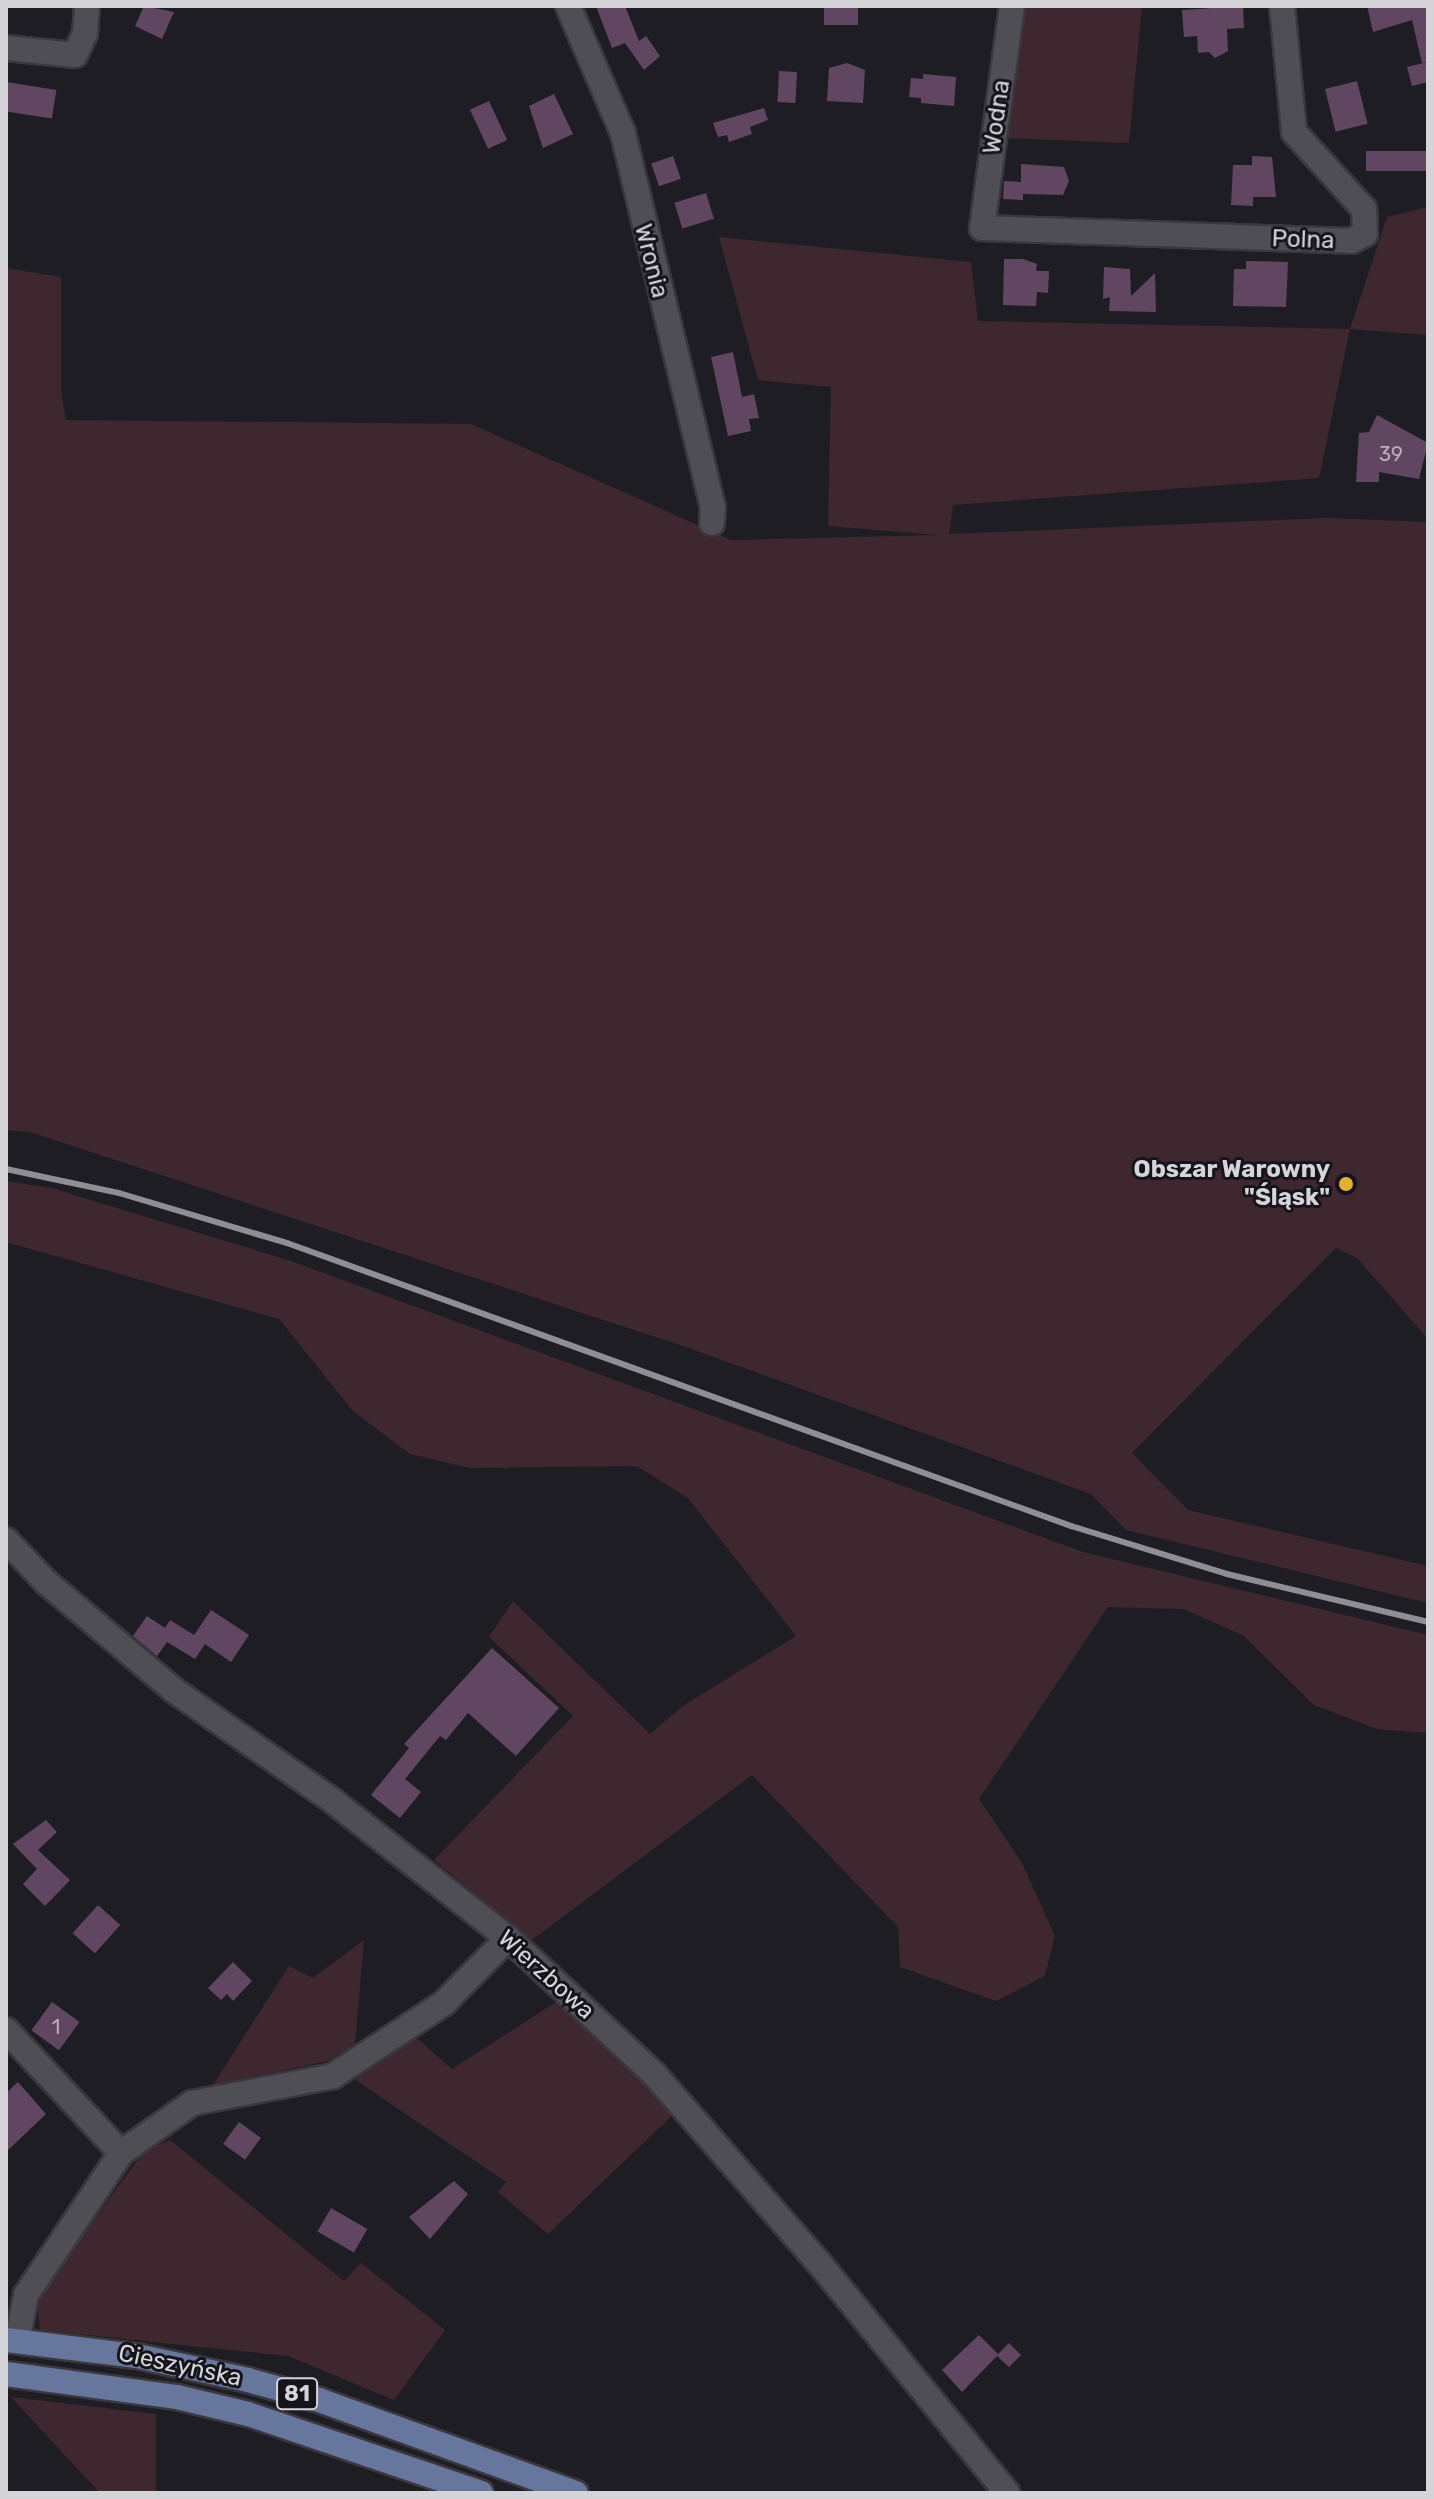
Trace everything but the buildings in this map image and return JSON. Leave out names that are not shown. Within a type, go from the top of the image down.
[{"type":"main road","name":"Cieszyńska","points":[[12,2340],[137,2356],[248,2380],[319,2400],[576,2493]]},
{"type":"main road","name":"Cieszyńska","points":[[6,2374],[177,2397],[234,2411],[308,2430],[481,2493]]},
{"type":"street","points":[[6,48],[75,55],[85,34],[87,6]]},
{"type":"street","name":"Wronia","points":[[568,6],[623,133],[713,508],[712,523]]},
{"type":"street","name":"Wodna","points":[[982,228],[1012,6]]},
{"type":"street","name":"Polna","points":[[982,228],[1315,244],[1351,241],[1365,234],[1364,209],[1294,132],[1282,6]]},
{"type":"street","name":"Wierzbowa","points":[[6,1540],[46,1582],[175,1691],[333,1801],[508,1938],[654,2074],[819,2263],[1007,2493]]},
{"type":"street","points":[[12,2340],[26,2295],[121,2153],[192,2103],[333,2076],[444,2003],[508,1938]]},
{"type":"street","points":[[6,2030],[121,2153]]},
{"type":"shaded area","points":[[1022,6],[1142,6],[1129,143],[1002,138]]},
{"type":"shaded area","points":[[1428,207],[1428,335],[1350,329],[1387,217]]},
{"type":"shaded area","points":[[719,237],[971,262],[978,321],[1350,329],[1319,478],[953,505],[949,534],[1326,518],[1428,522],[1428,1339],[1357,1258],[1336,1248],[1132,1453],[1188,1510],[1428,1566],[1428,1603],[1126,1530],[1091,1494],[686,1347],[30,1132],[6,1130],[6,268],[61,277],[61,390],[66,420],[471,424],[731,540],[939,535],[828,526],[831,387],[758,380]]},
{"type":"shaded area","points":[[6,1181],[51,1188],[291,1261],[1083,1552],[1428,1635],[1428,1733],[1377,1729],[1314,1705],[1244,1636],[1184,1609],[1108,1607],[979,1799],[1022,1863],[1055,1936],[1045,1976],[996,2001],[900,1967],[898,1927],[752,1775],[532,1940],[434,1860],[573,1716],[489,1637],[513,1601],[650,1734],[683,1706],[796,1636],[688,1498],[637,1466],[470,1468],[410,1454],[353,1411],[279,1319],[6,1242]]},
{"type":"shaded area","points":[[364,1940],[355,2044],[328,2061],[213,2085],[289,1966],[313,1978]]},
{"type":"shaded area","points":[[561,1999],[678,2110],[548,2234],[498,2192],[506,2182],[350,2076],[411,2033],[452,2069]]},
{"type":"shaded area","points":[[170,2140],[344,2281],[361,2263],[445,2330],[394,2400],[288,2356],[40,2330],[37,2305],[57,2270],[144,2151]]},
{"type":"shaded area","points":[[11,2397],[156,2414],[156,2493],[100,2493]]},
{"type":"railway","points":[[6,1169],[119,1193],[287,1243],[1071,1526],[1227,1574],[1428,1622]]},
{"type":"place","name":"Obszar Warowny \"Śląsk\"","points":[[1346,1184]]}]
